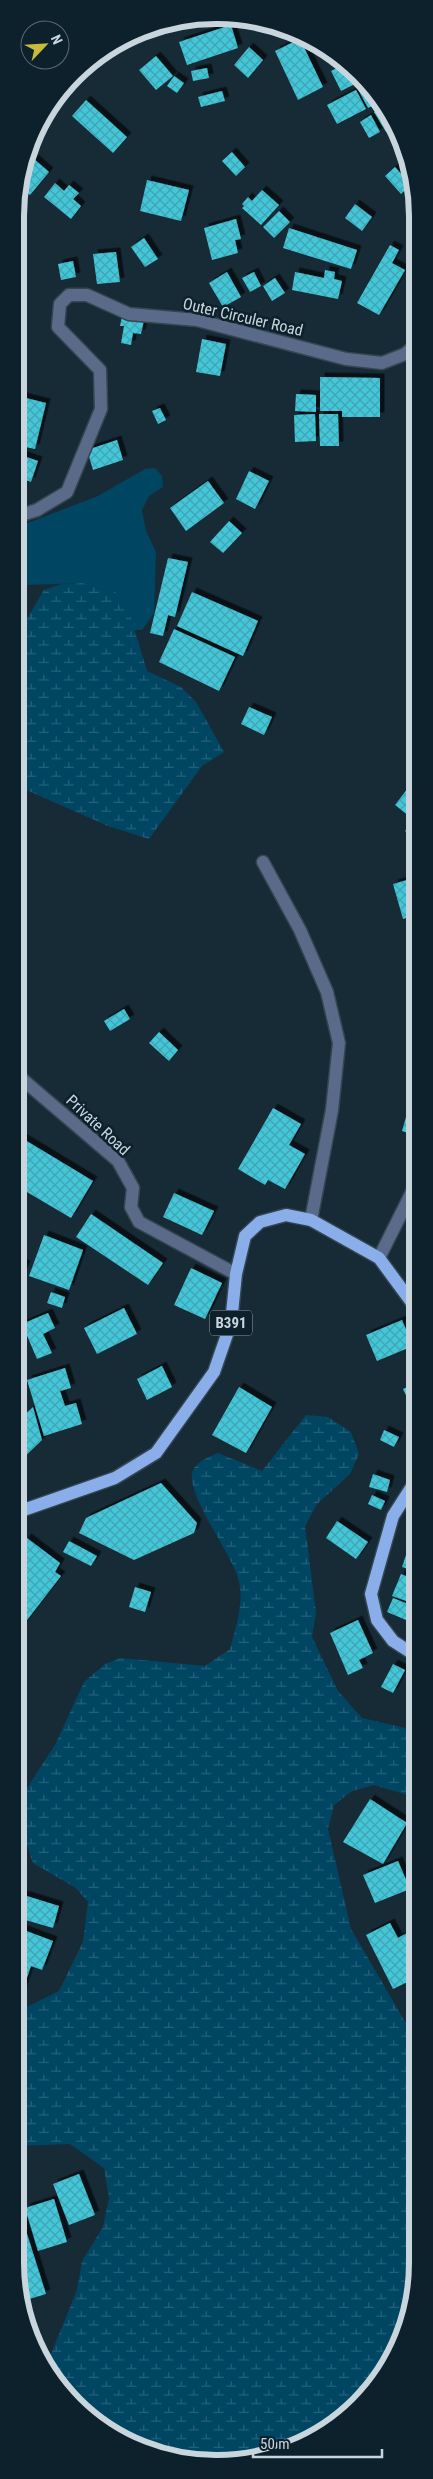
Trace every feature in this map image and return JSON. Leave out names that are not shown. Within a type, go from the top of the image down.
[{"type":"main road","name":"B391","points":[[24,1510],[115,1478],[156,1453],[214,1372],[231,1324],[236,1274],[245,1236],[260,1222],[286,1215],[311,1220],[379,1258],[409,1299]]},
{"type":"main road","points":[[409,1490],[393,1516],[370,1594],[377,1620],[393,1640],[409,1651]]},
{"type":"street","name":"Outer Circuler Road","points":[[24,514],[37,510],[67,492],[101,409],[100,370],[58,327],[60,304],[69,295],[87,296],[129,314],[197,320],[346,359],[382,363],[409,351]]},
{"type":"street","points":[[262,862],[300,930],[327,992],[339,1043],[332,1110],[311,1220]]},
{"type":"street","name":"Private Road","points":[[24,1081],[118,1161],[133,1188],[131,1207],[139,1222],[236,1274]]},
{"type":"street","points":[[379,1258],[409,1198]]},
{"type":"green space","points":[[155,468],[162,476],[163,487],[149,496],[142,510],[146,531],[156,552],[154,613],[142,630],[134,630],[127,605],[82,583],[24,584],[24,525],[98,496],[145,469]]},
{"type":"green space","points":[[82,583],[115,592],[127,605],[147,671],[181,687],[196,702],[224,752],[202,766],[149,839],[108,826],[24,789],[24,624],[44,590],[62,584]]},
{"type":"green space","points":[[306,1415],[328,1417],[351,1432],[359,1454],[350,1474],[317,1504],[305,1526],[316,1613],[312,1637],[338,1691],[362,1718],[409,1729],[409,1795],[374,1785],[352,1791],[334,1805],[328,1829],[351,1929],[409,2029],[409,2275],[406,2300],[395,2336],[377,2370],[344,2407],[324,2423],[290,2441],[242,2454],[204,2455],[179,2452],[143,2441],[109,2423],[80,2399],[56,2370],[49,2358],[77,2290],[82,2261],[103,2227],[109,2198],[104,2168],[70,2144],[24,2146],[24,2008],[59,1991],[83,1942],[88,1902],[76,1888],[33,1863],[24,1836],[24,1793],[55,1745],[84,1682],[105,1664],[121,1658],[205,1666],[230,1649],[239,1614],[240,1587],[234,1567],[197,1496],[192,1474],[193,1470],[202,1460],[218,1453],[262,1471]]},
{"type":"building","points":[[231,25],[238,48],[187,65],[179,42]]},
{"type":"building","points":[[296,41],[303,44],[323,87],[298,100],[275,51]]},
{"type":"building","points":[[249,47],[263,60],[248,78],[234,65]]},
{"type":"building","points":[[156,56],[173,76],[156,90],[139,70]]},
{"type":"building","points":[[338,67],[356,83],[341,91],[331,71]]},
{"type":"building","points":[[207,68],[209,78],[193,81],[191,71]]},
{"type":"building","points":[[174,76],[184,83],[177,93],[167,86]]},
{"type":"building","points":[[360,88],[374,105],[368,108],[358,89]]},
{"type":"building","points":[[356,90],[366,109],[337,124],[327,105]]},
{"type":"building","points":[[222,91],[225,101],[201,107],[198,97]]},
{"type":"building","points":[[86,100],[127,137],[113,153],[72,116]]},
{"type":"building","points":[[377,110],[389,130],[386,132],[374,112]]},
{"type":"building","points":[[371,115],[380,132],[369,138],[360,122]]},
{"type":"building","points":[[232,152],[245,167],[236,176],[222,161]]},
{"type":"building","points":[[34,159],[49,172],[30,195],[25,191]]},
{"type":"building","points":[[395,167],[406,179],[408,188],[401,194],[385,176]]},
{"type":"building","points":[[147,180],[189,190],[181,221],[140,211]]},
{"type":"building","points":[[55,183],[64,191],[69,185],[79,193],[73,199],[81,206],[71,219],[44,197]]},
{"type":"building","points":[[262,190],[279,205],[261,225],[242,208],[244,206],[242,204],[248,197],[252,201]]},
{"type":"building","points":[[355,204],[372,217],[362,231],[345,218]]},
{"type":"building","points":[[279,211],[290,222],[274,238],[263,227]]},
{"type":"building","points":[[236,219],[241,239],[235,240],[238,253],[212,260],[204,228]]},
{"type":"building","points":[[289,228],[357,250],[351,269],[283,248]]},
{"type":"building","points":[[144,238],[158,259],[145,267],[131,247]]},
{"type":"building","points":[[390,245],[399,250],[392,263],[405,270],[379,315],[357,303]]},
{"type":"building","points":[[116,252],[120,282],[97,284],[93,254]]},
{"type":"building","points":[[73,261],[76,277],[61,280],[58,264]]},
{"type":"building","points":[[325,270],[335,272],[334,279],[342,281],[338,299],[292,290],[295,272],[324,278]]},
{"type":"building","points":[[227,272],[241,297],[223,307],[209,283]]},
{"type":"building","points":[[254,272],[261,286],[250,292],[242,278]]},
{"type":"building","points":[[275,278],[285,293],[272,301],[263,286]]},
{"type":"building","points":[[122,316],[144,320],[141,334],[133,333],[131,345],[121,343],[124,326],[120,326]]},
{"type":"building","points":[[202,339],[226,344],[220,376],[196,372]]},
{"type":"building","points":[[320,377],[380,378],[380,417],[342,417],[342,411],[320,411]]},
{"type":"building","points":[[296,394],[316,395],[316,412],[295,411]]},
{"type":"building","points":[[24,398],[46,403],[35,449],[24,447]]},
{"type":"building","points":[[160,408],[166,420],[158,424],[152,411]]},
{"type":"building","points":[[315,414],[316,441],[295,442],[294,415]]},
{"type":"building","points":[[319,414],[338,414],[339,446],[320,446]]},
{"type":"building","points":[[117,440],[123,460],[93,470],[87,450]]},
{"type":"building","points":[[24,456],[38,461],[31,482],[24,479]]},
{"type":"building","points":[[249,471],[269,481],[255,509],[236,499]]},
{"type":"building","points":[[208,481],[224,503],[186,531],[170,508]]},
{"type":"building","points":[[229,521],[242,533],[223,553],[210,542]]},
{"type":"building","points":[[168,558],[188,562],[175,617],[168,615],[163,636],[150,633]]},
{"type":"building","points":[[192,592],[258,621],[243,656],[177,626]]},
{"type":"building","points":[[174,629],[235,657],[219,691],[159,662]]},
{"type":"building","points":[[249,707],[272,717],[264,735],[241,724]]},
{"type":"building","points":[[409,787],[409,816],[395,805]]},
{"type":"building","points":[[409,880],[409,917],[403,919],[393,884]]},
{"type":"building","points":[[124,1009],[130,1019],[110,1031],[104,1021]]},
{"type":"building","points":[[159,1032],[178,1050],[169,1061],[149,1043]]},
{"type":"building","points":[[409,1106],[409,1133],[402,1131]]},
{"type":"building","points":[[273,1108],[301,1124],[289,1145],[305,1154],[285,1189],[268,1180],[265,1185],[238,1169]]},
{"type":"building","points":[[24,1139],[93,1181],[71,1218],[24,1190]]},
{"type":"building","points":[[174,1193],[214,1211],[202,1235],[163,1217]]},
{"type":"building","points":[[91,1214],[163,1263],[148,1285],[76,1237]]},
{"type":"building","points":[[44,1235],[83,1250],[69,1290],[29,1276]]},
{"type":"building","points":[[191,1268],[222,1283],[205,1319],[174,1305]]},
{"type":"building","points":[[51,1292],[65,1297],[62,1308],[47,1303]]},
{"type":"building","points":[[124,1308],[137,1334],[97,1354],[84,1328]]},
{"type":"building","points":[[48,1313],[55,1328],[43,1334],[52,1353],[37,1359],[24,1329],[24,1323]]},
{"type":"building","points":[[402,1320],[409,1337],[409,1348],[377,1361],[366,1335]]},
{"type":"building","points":[[162,1366],[172,1387],[147,1400],[137,1379]]},
{"type":"building","points":[[65,1368],[71,1388],[60,1391],[65,1406],[76,1403],[82,1424],[44,1436],[27,1380]]},
{"type":"building","points":[[409,1386],[409,1402],[403,1389]]},
{"type":"building","points":[[239,1387],[272,1407],[246,1453],[212,1435]]},
{"type":"building","points":[[33,1407],[42,1440],[24,1457],[24,1415]]},
{"type":"building","points":[[384,1430],[399,1437],[394,1447],[380,1440]]},
{"type":"building","points":[[373,1474],[390,1480],[387,1492],[369,1487]]},
{"type":"building","points":[[161,1483],[197,1523],[194,1533],[134,1560],[79,1533],[86,1518]]},
{"type":"building","points":[[372,1495],[385,1501],[381,1510],[368,1504]]},
{"type":"building","points":[[337,1521],[368,1542],[356,1559],[326,1538]]},
{"type":"building","points":[[27,1538],[60,1563],[55,1572],[61,1576],[24,1624],[24,1542]]},
{"type":"building","points":[[69,1541],[97,1556],[91,1566],[63,1552]]},
{"type":"building","points":[[409,1546],[409,1569],[402,1567]]},
{"type":"building","points":[[401,1574],[409,1577],[409,1602],[392,1596]]},
{"type":"building","points":[[135,1587],[151,1592],[145,1612],[129,1607]]},
{"type":"building","points":[[393,1598],[409,1604],[409,1621],[387,1612]]},
{"type":"building","points":[[358,1620],[373,1653],[359,1660],[363,1668],[348,1675],[330,1633]]},
{"type":"building","points":[[393,1664],[405,1670],[393,1693],[381,1687]]},
{"type":"building","points":[[370,1799],[407,1823],[383,1864],[343,1842]]},
{"type":"building","points":[[398,1861],[409,1889],[375,1903],[363,1875]]},
{"type":"building","points":[[24,1895],[59,1906],[53,1928],[24,1920]]},
{"type":"building","points":[[390,1923],[398,1938],[409,1932],[409,1981],[393,1989],[366,1935]]},
{"type":"building","points":[[24,1930],[53,1941],[42,1970],[31,1966],[24,1986]]},
{"type":"building","points":[[79,2174],[95,2215],[69,2225],[53,2184]]},
{"type":"building","points":[[54,2199],[67,2242],[38,2251],[25,2208]]},
{"type":"building","points":[[24,2224],[46,2294],[27,2300],[24,2275]]}]
